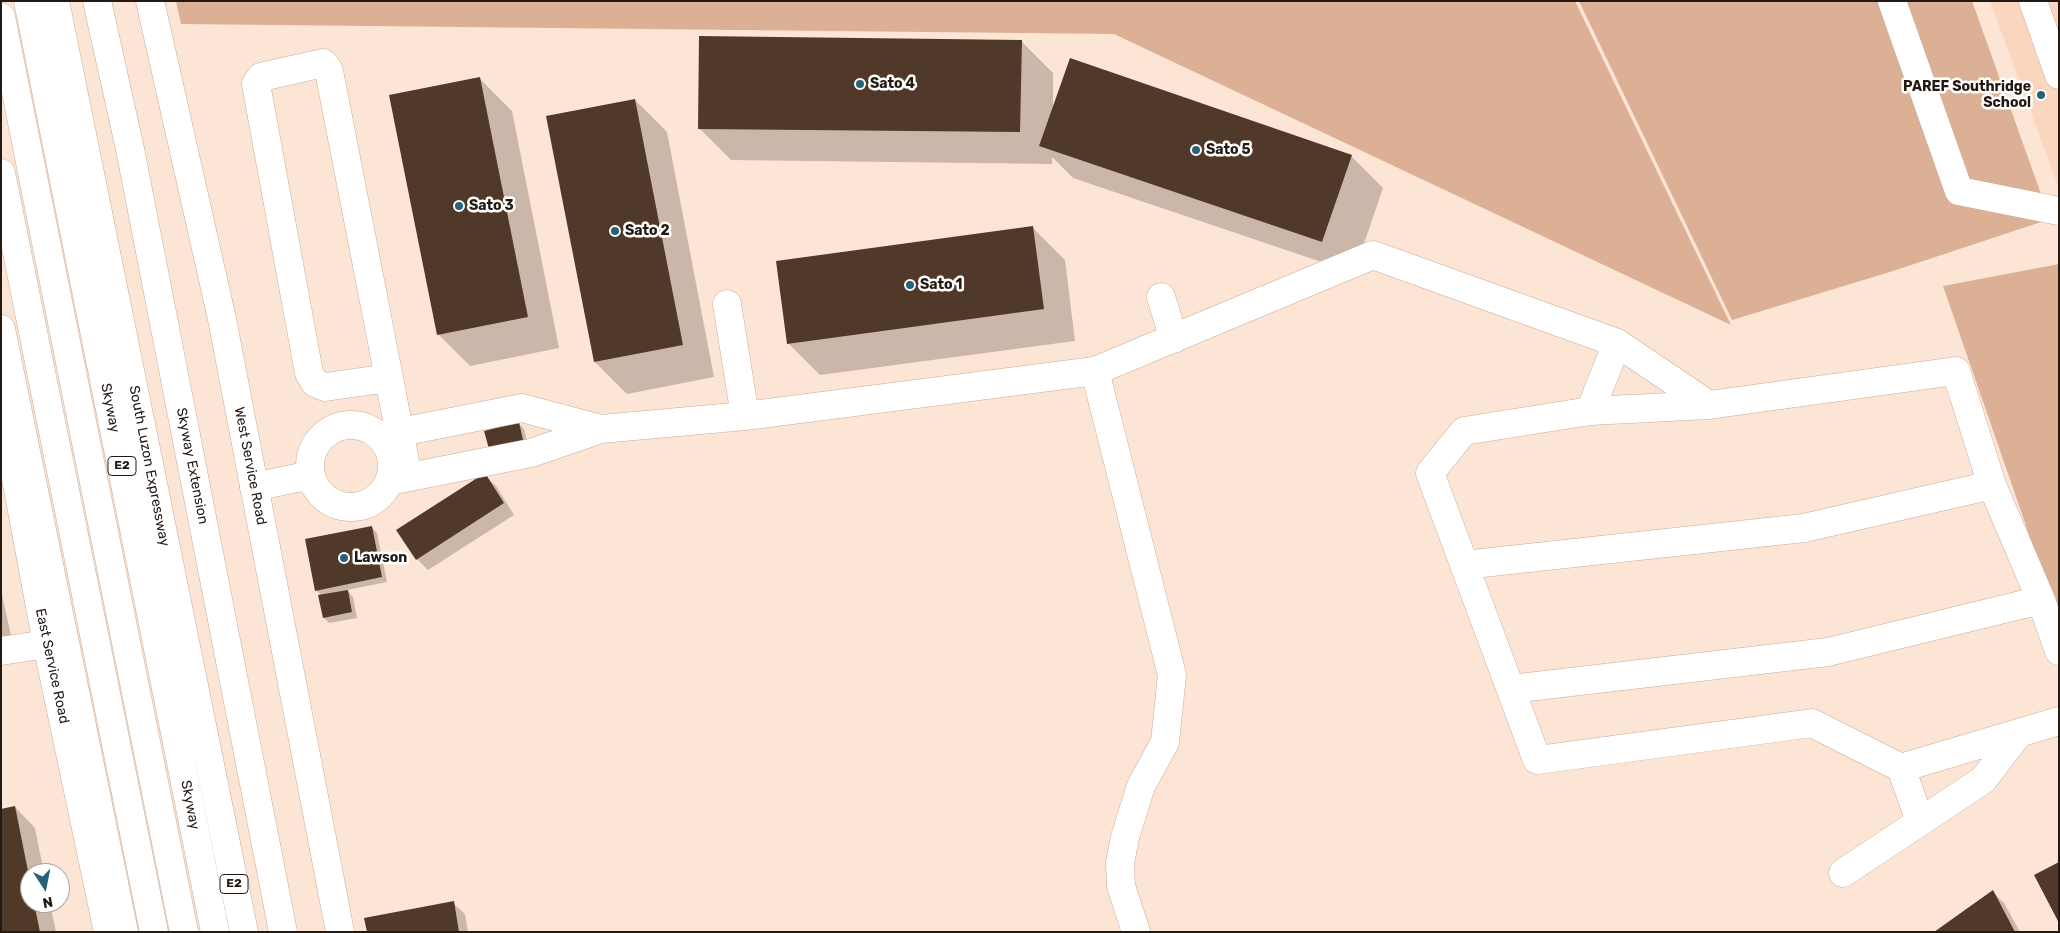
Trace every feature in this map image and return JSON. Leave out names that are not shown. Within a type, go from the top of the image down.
[{"type":"main road","name":"Skyway","points":[[28,1],[215,932]]},
{"type":"main road","name":"South Luzon Expressway","points":[[55,1],[244,932]]},
{"type":"main road","name":"Skyway Extension","points":[[97,1],[130,149],[283,932]]},
{"type":"main road","name":"West Service Road","points":[[150,1],[222,319],[340,932]]},
{"type":"main road","points":[[1892,1],[1959,191],[2059,211]]},
{"type":"main road","points":[[2033,1],[2059,75]]},
{"type":"main road","name":"E2","points":[[1,17],[184,932]]},
{"type":"main road","points":[[389,378],[325,387],[315,384],[309,373],[256,84],[261,77],[322,63],[326,66],[389,378],[392,469],[399,479]]},
{"type":"main road","points":[[1,173],[154,932]]},
{"type":"main road","points":[[601,428],[522,408],[390,434],[357,425],[343,425],[331,430],[320,438],[313,449],[310,475],[314,486],[321,494],[341,506],[353,506],[370,501],[399,479],[531,453],[601,428],[745,416],[1095,371],[1373,255],[1617,343],[1709,405]]},
{"type":"main road","points":[[1161,297],[1174,339]]},
{"type":"main road","points":[[727,304],[745,416]]},
{"type":"main road","points":[[1,329],[124,932]]},
{"type":"main road","points":[[1590,410],[1617,343]]},
{"type":"main road","points":[[1095,371],[1172,675],[1165,742],[1141,786],[1125,837],[1120,863],[1121,886],[1136,932]]},
{"type":"main road","points":[[2059,651],[2041,600],[1992,485],[1956,371],[1709,405],[1590,410],[1464,430],[1430,473],[1537,760],[1812,723],[1901,768],[2059,721]]},
{"type":"main road","name":"East Service Road","points":[[1,399],[47,644],[108,932]]},
{"type":"main road","points":[[254,487],[310,475]]},
{"type":"main road","points":[[1464,565],[1804,528],[1992,485]]},
{"type":"main road","points":[[1511,689],[1828,652],[2041,600]]},
{"type":"main road","points":[[1,651],[47,644]]},
{"type":"main road","points":[[1843,873],[1983,780],[2019,733]]},
{"type":"main road","points":[[1901,768],[1920,821]]},
{"type":"shaded area","points":[[176,1],[1575,1],[1731,325],[1114,34],[181,24]]},
{"type":"shaded area","points":[[1579,1],[1972,1],[2050,219],[1890,272],[1732,320]]},
{"type":"shaded area","name":"PAREF Southridge School","points":[[1990,1],[2059,1],[2059,189]]},
{"type":"shaded area","points":[[2059,264],[2059,621],[1943,286]]},
{"type":"building","name":"Sato 4","points":[[699,36],[1022,40],[1020,132],[698,129]]},
{"type":"building","name":"Sato 5","points":[[1070,58],[1352,155],[1322,242],[1039,146]]},
{"type":"building","name":"Sato 3","points":[[480,77],[528,317],[437,335],[389,95]]},
{"type":"building","name":"Sato 2","points":[[635,99],[683,345],[594,362],[546,116]]},
{"type":"building","name":"Sato 1","points":[[1033,226],[1044,309],[787,344],[776,261]]},
{"type":"building","points":[[519,422],[523,440],[489,449],[484,431]]},
{"type":"building","points":[[485,473],[504,503],[416,560],[396,530]]},
{"type":"building","name":"Lawson","points":[[372,526],[382,577],[315,591],[305,539]]},
{"type":"building","points":[[348,590],[352,612],[323,618],[318,595]]},
{"type":"building","points":[[15,806],[26,863],[20,863],[20,913],[36,913],[40,932],[1,932],[1,809]]},
{"type":"building","points":[[2059,862],[2059,923],[2034,875]]},
{"type":"building","points":[[1993,890],[2015,932],[1934,932]]},
{"type":"building","points":[[454,901],[459,932],[367,932],[364,918]]},
{"type":"place","name":"Sato 4","points":[[860,84]]},
{"type":"place","name":"PAREF Southridge School","points":[[2041,95]]},
{"type":"place","name":"Sato 5","points":[[1196,150]]},
{"type":"place","name":"Sato 3","points":[[459,206]]},
{"type":"place","name":"Sato 2","points":[[615,231]]},
{"type":"place","name":"Sato 1","points":[[910,285]]},
{"type":"place","name":"Lawson","points":[[344,558]]}]
